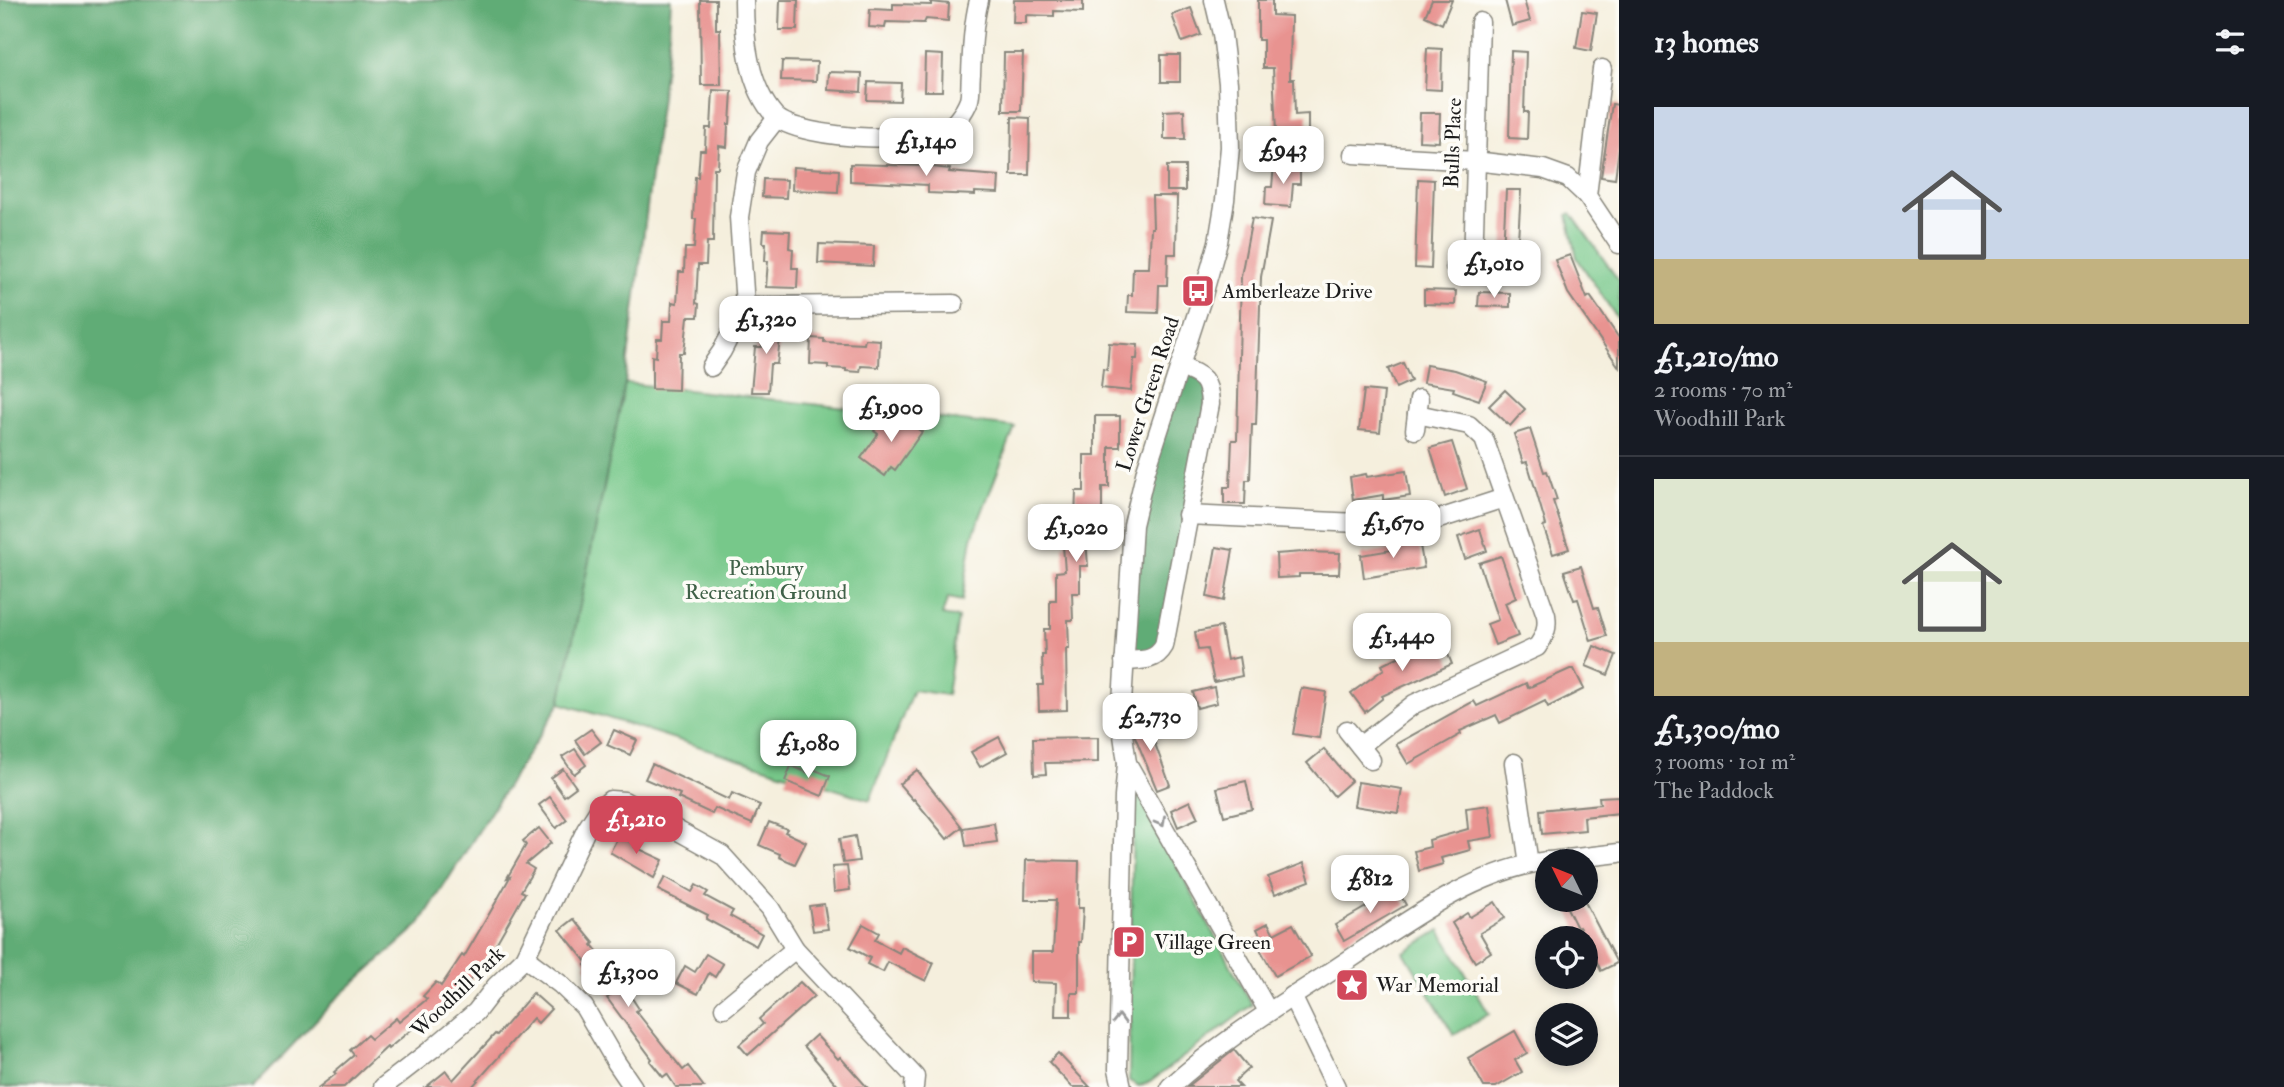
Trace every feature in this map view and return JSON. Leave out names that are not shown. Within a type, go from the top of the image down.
[{"type":"street","points":[[744,0],[744,35],[755,80],[767,106],[777,118],[821,134],[900,137],[937,132],[957,122],[969,100],[974,19],[979,0]]},
{"type":"street","name":"Lower Green Road","points":[[1122,1087],[1118,1069],[1127,763],[1122,728],[1133,526],[1146,470],[1181,367],[1218,242],[1225,200],[1230,147],[1228,83],[1222,34],[1214,0]]},
{"type":"street","name":"Bulls Place","points":[[1471,266],[1480,22]]},
{"type":"street","points":[[1587,196],[1602,69]]},
{"type":"street","points":[[711,367],[745,306],[739,216],[746,172],[758,141],[777,118]]},
{"type":"street","points":[[1353,154],[1543,169],[1568,178],[1587,196],[1619,244]]},
{"type":"street","points":[[745,306],[954,304]]},
{"type":"street","points":[[1124,662],[1152,659],[1164,646],[1210,404],[1209,386],[1200,375],[1181,367]]},
{"type":"street","points":[[1348,730],[1365,753],[1414,704],[1551,641],[1546,615],[1484,439],[1469,425],[1417,414]]},
{"type":"street","points":[[1187,515],[1379,524],[1436,520],[1504,498]]},
{"type":"street","name":"Lower Green Road","points":[[1127,763],[1268,1011]]},
{"type":"street","points":[[1514,763],[1538,849]]},
{"type":"street","name":"Woodhill Park","points":[[383,1087],[476,1012],[496,986],[525,958],[586,830],[610,800],[624,801],[722,855],[770,908],[795,950],[915,1077],[914,1087]]},
{"type":"street","points":[[1598,855],[1619,853]]},
{"type":"street","points":[[1170,1087],[1216,1048],[1268,1011],[1382,938],[1477,882],[1535,864]]},
{"type":"street","points":[[724,1008],[795,950]]},
{"type":"street","points":[[525,958],[560,984],[584,1007],[633,1087]]},
{"type":"street","points":[[1292,996],[1336,1087]]},
{"type":"green space","points":[[0,0],[671,0],[625,383],[560,703],[419,925],[334,1001],[253,1087],[0,1087]]},
{"type":"green space","points":[[1571,213],[1619,281],[1619,321],[1577,258],[1568,215]]},
{"type":"green space","points":[[1181,367],[1209,386],[1164,646],[1124,661],[1133,525]]},
{"type":"green space","name":"Pembury Recreation Ground","points":[[625,383],[1015,427],[972,538],[962,601],[948,598],[942,615],[958,618],[947,695],[913,690],[870,800],[560,703]]},
{"type":"green space","name":"Village Green","points":[[1140,797],[1252,1005],[1150,1082],[1139,1086],[1129,1081],[1133,799]]},
{"type":"green space","points":[[1440,930],[1489,1014],[1454,1035],[1404,952]]},
{"type":"building","points":[[700,0],[716,0],[716,29],[720,29],[721,85],[701,85]]},
{"type":"building","points":[[780,0],[798,0],[797,30],[779,30]]},
{"type":"building","points":[[1014,0],[1083,0],[1083,12],[1054,11],[1054,16],[1026,15],[1026,23],[1013,23]]},
{"type":"building","points":[[1258,0],[1272,0],[1272,15],[1291,16],[1290,79],[1294,79],[1295,115],[1308,114],[1308,132],[1276,132],[1273,68],[1263,68],[1263,40],[1258,40]]},
{"type":"building","points":[[1432,0],[1452,0],[1442,24],[1425,16]]},
{"type":"building","points":[[1505,0],[1524,0],[1530,21],[1512,26]]},
{"type":"building","points":[[931,2],[949,4],[948,21],[926,19],[924,23],[886,22],[885,28],[869,27],[870,9],[893,10],[893,4],[931,5]]},
{"type":"building","points":[[1191,8],[1201,35],[1182,42],[1172,15]]},
{"type":"building","points":[[1582,11],[1597,13],[1591,51],[1576,48]]},
{"type":"building","points":[[1427,48],[1442,49],[1441,90],[1425,89]]},
{"type":"building","points":[[1511,51],[1526,52],[1524,112],[1528,112],[1527,139],[1509,138]]},
{"type":"building","points":[[1004,53],[1023,53],[1021,111],[1003,111]]},
{"type":"building","points":[[925,54],[943,55],[942,91],[924,91]]},
{"type":"building","points":[[1161,55],[1180,55],[1180,82],[1161,82]]},
{"type":"building","points":[[782,61],[817,62],[816,81],[781,80]]},
{"type":"building","points":[[829,72],[862,73],[861,92],[828,90]]},
{"type":"building","points":[[868,82],[901,83],[900,101],[867,100]]},
{"type":"building","points":[[713,90],[732,91],[730,124],[727,147],[719,146],[718,168],[714,168],[713,242],[707,242],[706,265],[698,265],[698,317],[688,317],[684,353],[679,353],[678,390],[652,389],[652,356],[656,357],[657,339],[662,339],[663,321],[671,321],[672,302],[677,303],[679,272],[684,272],[685,248],[694,248],[695,177],[698,177],[700,150],[705,150],[706,128],[711,128]]},
{"type":"building","points":[[1612,104],[1619,105],[1619,148],[1615,179],[1601,177]]},
{"type":"building","points":[[1184,110],[1185,139],[1164,139],[1164,111]]},
{"type":"building","points":[[1420,113],[1440,113],[1439,142],[1419,141]]},
{"type":"building","points":[[1012,117],[1030,118],[1029,175],[1011,175]]},
{"type":"building","points":[[850,164],[924,166],[950,169],[949,172],[999,176],[998,193],[928,193],[928,185],[850,181]]},
{"type":"building","points":[[1274,165],[1300,166],[1300,184],[1293,184],[1291,207],[1265,205],[1266,187],[1272,187]]},
{"type":"building","points":[[1167,166],[1185,166],[1185,191],[1167,191]]},
{"type":"building","points":[[793,167],[839,170],[838,192],[792,190]]},
{"type":"building","points":[[763,179],[787,180],[786,198],[762,197]]},
{"type":"building","points":[[1418,179],[1434,180],[1431,269],[1415,268]]},
{"type":"building","points":[[1506,190],[1521,190],[1516,273],[1502,272]]},
{"type":"building","points":[[1152,196],[1177,196],[1176,254],[1168,254],[1167,285],[1159,285],[1158,313],[1127,312],[1128,295],[1132,295],[1133,268],[1149,268],[1153,228]]},
{"type":"building","points":[[1252,218],[1271,221],[1261,277],[1256,425],[1252,425],[1250,480],[1246,480],[1245,504],[1224,504],[1224,487],[1230,487],[1232,440],[1237,440],[1241,276]]},
{"type":"building","points":[[764,230],[790,231],[792,268],[798,268],[797,288],[766,287],[768,261],[765,261]]},
{"type":"building","points":[[819,244],[874,246],[873,266],[818,263]]},
{"type":"building","points":[[1570,255],[1587,298],[1590,296],[1619,338],[1619,367],[1568,293],[1555,260]]},
{"type":"building","points":[[1424,290],[1456,291],[1455,305],[1424,304]]},
{"type":"building","points":[[1479,292],[1510,293],[1510,307],[1478,306]]},
{"type":"building","points":[[764,321],[782,322],[777,364],[770,364],[768,392],[751,392],[755,347],[762,347]]},
{"type":"building","points":[[811,338],[824,339],[824,342],[864,344],[865,339],[880,340],[879,367],[861,366],[860,372],[810,364]]},
{"type":"building","points":[[1109,343],[1138,345],[1131,391],[1101,388],[1103,369],[1107,370]]},
{"type":"building","points":[[1403,363],[1411,381],[1396,388],[1388,369]]},
{"type":"building","points":[[1426,365],[1455,370],[1487,381],[1479,400],[1453,391],[1454,388],[1423,383]]},
{"type":"building","points":[[1364,390],[1384,392],[1380,432],[1359,430]]},
{"type":"building","points":[[1505,390],[1525,409],[1510,426],[1489,406]]},
{"type":"building","points":[[896,413],[922,432],[895,470],[891,467],[885,476],[861,458],[878,434],[874,431],[884,417],[890,421]]},
{"type":"building","points":[[1095,416],[1120,416],[1120,447],[1109,447],[1109,487],[1102,487],[1102,526],[1092,527],[1093,537],[1086,538],[1088,566],[1080,566],[1080,593],[1072,593],[1073,620],[1068,620],[1069,649],[1066,649],[1067,710],[1039,711],[1038,685],[1043,685],[1042,655],[1045,655],[1044,629],[1050,629],[1050,600],[1056,600],[1056,572],[1065,571],[1065,519],[1075,519],[1076,491],[1084,491],[1084,455],[1095,455]]},
{"type":"building","points":[[1530,429],[1544,472],[1547,471],[1557,500],[1553,501],[1569,549],[1553,554],[1527,462],[1523,463],[1514,434]]},
{"type":"building","points":[[1452,442],[1467,489],[1445,497],[1430,448]]},
{"type":"building","points":[[1406,471],[1410,496],[1383,500],[1383,495],[1353,500],[1350,477]]},
{"type":"building","points":[[1480,529],[1487,551],[1465,559],[1458,537]]},
{"type":"building","points":[[1419,540],[1424,568],[1364,578],[1361,555],[1392,550],[1391,546]]},
{"type":"building","points":[[1216,547],[1233,550],[1224,601],[1207,597]]},
{"type":"building","points":[[1340,553],[1339,574],[1299,574],[1299,577],[1277,578],[1276,554]]},
{"type":"building","points":[[1501,556],[1516,598],[1505,603],[1518,636],[1495,645],[1487,624],[1498,620],[1479,563]]},
{"type":"building","points":[[1581,566],[1594,608],[1598,607],[1607,636],[1591,641],[1578,599],[1574,600],[1564,571]]},
{"type":"building","points":[[1221,627],[1227,660],[1239,657],[1242,676],[1214,682],[1207,649],[1198,650],[1195,632]]},
{"type":"building","points":[[1442,640],[1452,664],[1382,696],[1383,698],[1365,712],[1351,693],[1384,669],[1382,665],[1410,651]]},
{"type":"building","points":[[1594,646],[1616,655],[1608,675],[1586,666]]},
{"type":"building","points":[[1574,669],[1584,689],[1548,707],[1545,701],[1500,723],[1496,715],[1460,731],[1461,734],[1408,764],[1396,744],[1474,701],[1477,706],[1526,683],[1528,688]]},
{"type":"building","points":[[1214,687],[1217,703],[1197,708],[1193,692]]},
{"type":"building","points":[[1301,688],[1326,692],[1319,738],[1293,734]]},
{"type":"building","points":[[1145,716],[1170,785],[1157,790],[1134,734],[1133,721]]},
{"type":"building","points":[[591,729],[601,742],[585,754],[575,740]]},
{"type":"building","points":[[614,730],[637,740],[630,755],[607,745]]},
{"type":"building","points":[[999,737],[1007,752],[980,767],[971,752]]},
{"type":"building","points":[[1098,737],[1098,762],[1045,763],[1046,774],[1034,775],[1033,738]]},
{"type":"building","points":[[575,749],[586,765],[574,774],[562,757]]},
{"type":"building","points":[[1324,749],[1351,781],[1334,796],[1307,763]]},
{"type":"building","points":[[652,764],[729,800],[732,793],[760,805],[752,824],[715,808],[712,814],[678,798],[680,794],[645,779]]},
{"type":"building","points":[[791,766],[811,774],[813,769],[830,776],[822,796],[785,781]]},
{"type":"building","points":[[563,769],[576,787],[564,796],[551,778]]},
{"type":"building","points":[[917,770],[962,827],[947,839],[899,784]]},
{"type":"building","points":[[1246,781],[1252,809],[1224,816],[1217,788]]},
{"type":"building","points":[[1358,782],[1402,789],[1398,813],[1354,806]]},
{"type":"building","points":[[1619,796],[1619,813],[1584,817],[1585,830],[1542,834],[1540,810],[1600,804],[1599,797]]},
{"type":"building","points":[[550,797],[567,820],[556,828],[539,805]]},
{"type":"building","points":[[1190,801],[1198,818],[1178,827],[1171,810]]},
{"type":"building","points":[[1489,805],[1493,837],[1468,841],[1470,850],[1441,858],[1443,864],[1419,871],[1414,851],[1430,847],[1429,840],[1468,829],[1466,808]]},
{"type":"building","points":[[769,822],[787,829],[785,832],[806,842],[795,864],[759,845]]},
{"type":"building","points":[[994,823],[997,842],[966,846],[963,828]]},
{"type":"building","points":[[539,828],[551,843],[526,864],[534,869],[521,891],[525,893],[488,958],[486,957],[462,992],[457,989],[439,1010],[388,1049],[387,1047],[344,1087],[319,1087],[354,1055],[350,1050],[367,1035],[371,1039],[396,1018],[399,1022],[427,999],[423,996],[436,982],[441,986],[462,955],[464,957],[492,909],[526,845],[523,841]]},
{"type":"building","points":[[620,833],[637,843],[635,847],[663,860],[654,878],[610,852]]},
{"type":"building","points":[[855,836],[859,861],[843,863],[839,839]]},
{"type":"building","points":[[1026,860],[1079,861],[1078,908],[1083,908],[1079,942],[1079,993],[1071,993],[1071,1016],[1055,1016],[1056,983],[1031,982],[1031,952],[1053,952],[1056,900],[1025,900]]},
{"type":"building","points":[[1304,863],[1310,881],[1275,894],[1268,877]]},
{"type":"building","points":[[847,866],[850,890],[834,892],[832,867]]},
{"type":"building","points":[[665,877],[692,892],[696,885],[708,892],[705,896],[733,911],[730,916],[762,934],[756,946],[706,919],[708,915],[658,890]]},
{"type":"building","points":[[1397,889],[1406,905],[1344,941],[1335,925]]},
{"type":"building","points":[[1495,902],[1505,918],[1480,933],[1491,952],[1475,962],[1452,923],[1467,913],[1470,917]]},
{"type":"building","points":[[824,904],[828,929],[813,931],[809,906]]},
{"type":"building","points":[[1569,912],[1590,912],[1598,926],[1576,926]]},
{"type":"building","points":[[574,919],[617,975],[639,1009],[636,1011],[683,1070],[688,1066],[704,1087],[676,1087],[667,1074],[663,1077],[650,1061],[652,1059],[607,998],[610,996],[560,930]]},
{"type":"building","points":[[1268,923],[1274,934],[1293,924],[1311,956],[1275,976],[1255,940],[1261,937],[1257,929]]},
{"type":"building","points":[[863,924],[879,933],[875,940],[899,953],[902,947],[934,963],[926,981],[888,962],[883,972],[867,964],[870,958],[850,947]]},
{"type":"building","points":[[1598,927],[1617,963],[1601,971],[1598,964]]},
{"type":"building","points":[[706,954],[723,964],[715,977],[709,973],[698,994],[676,983],[685,966],[695,972]]},
{"type":"building","points":[[800,982],[814,996],[748,1055],[739,1045],[763,1024],[759,1019]]},
{"type":"building","points":[[533,993],[551,1009],[538,1023],[533,1018],[472,1087],[426,1087],[446,1071],[453,1080]]},
{"type":"building","points":[[1515,1031],[1527,1053],[1515,1060],[1522,1072],[1496,1087],[1484,1087],[1468,1058]]},
{"type":"building","points":[[816,1035],[867,1087],[839,1087],[804,1046]]},
{"type":"building","points":[[1234,1050],[1249,1068],[1235,1081],[1241,1087],[1187,1087]]},
{"type":"building","points":[[1058,1053],[1090,1087],[1072,1087],[1049,1062]]},
{"type":"place","name":"Amberleaze Drive","points":[[1198,291]]},
{"type":"place","name":"Village Green","points":[[1129,942]]},
{"type":"place","name":"War Memorial","points":[[1352,985]]}]
